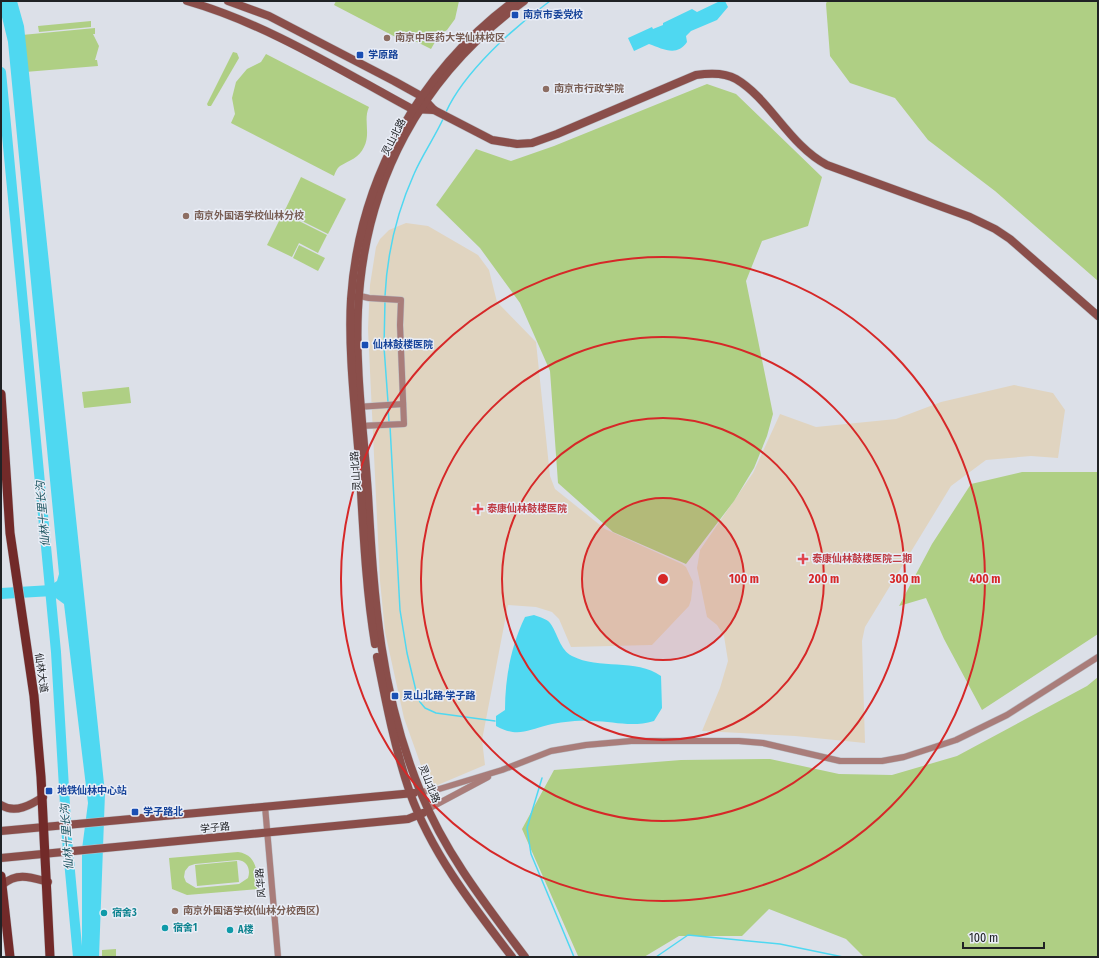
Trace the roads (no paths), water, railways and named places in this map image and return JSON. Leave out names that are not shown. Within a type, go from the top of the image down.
[{"type":"main road","points":[[187,1],[232,15],[262,28],[415,109],[434,110],[492,140],[517,144],[532,143],[557,134],[696,75],[710,73],[735,79],[750,90],[804,149],[818,160],[827,165],[964,215],[996,229],[1010,239],[1098,316]]},
{"type":"main road","points":[[228,1],[269,16],[423,98],[434,110]]},
{"type":"main road","name":"灵山北路","points":[[512,957],[469,902],[431,839],[410,793],[391,725],[369,608],[359,407],[351,310],[356,261],[373,194],[392,144],[415,109],[464,44],[498,13],[514,1]]},
{"type":"main road","name":"灵山北路","points":[[423,98],[483,34],[524,1]]},
{"type":"main road","name":"灵山北路","points":[[359,407],[358,311],[362,263],[369,229],[380,193],[415,109]]},
{"type":"main road","name":"仙林大道","points":[[1,394],[2,434],[10,533],[34,696],[48,882],[50,957]]},
{"type":"main road","name":"灵山北路","points":[[360,426],[374,600],[380,642],[396,720],[420,792],[441,834],[478,895],[525,957]]},
{"type":"main road","name":"学子路","points":[[1,831],[420,792]]},
{"type":"main road","points":[[1,805],[6,809],[27,807],[42,797]]},
{"type":"main road","name":"学子路","points":[[1,858],[46,855],[408,819],[420,815],[428,809]]},
{"type":"main road","points":[[10,957],[2,881],[10,878],[29,877],[48,882]]},
{"type":"street","points":[[360,296],[401,300],[400,325],[404,424],[360,426]]},
{"type":"street","points":[[359,407],[403,404]]},
{"type":"street","points":[[420,792],[436,790],[502,770],[551,751],[586,744],[631,741],[757,742],[840,761],[882,760],[904,757],[956,740],[1007,715],[1098,657]]},
{"type":"street","points":[[428,809],[502,770]]},
{"type":"street","name":"风华路","points":[[265,806],[278,957]]},
{"type":"water","points":[[1,1],[17,1],[24,26],[105,793],[99,957],[82,957],[82,849],[88,803],[64,604],[53,596],[1,599],[1,588],[51,585],[57,581],[59,574],[8,42],[1,13]]},
{"type":"water","points":[[720,1],[725,1],[728,7],[717,20],[691,31],[686,36],[687,42],[683,47],[674,51],[649,44],[634,51],[628,38],[652,27],[653,29],[663,25],[663,23],[692,9],[697,12]]},
{"type":"water","points":[[534,615],[545,619],[550,623],[562,646],[572,656],[594,662],[640,667],[661,676],[662,708],[654,721],[630,724],[600,721],[575,721],[553,724],[522,732],[510,732],[496,726],[496,716],[505,710],[506,686],[516,639],[525,617]]},
{"type":"waterway","points":[[446,112],[465,81],[491,51],[521,24],[550,1]]},
{"type":"waterway","name":"仙林十里长沟","points":[[1,72],[56,652],[67,839],[78,957]]},
{"type":"waterway","points":[[385,296],[388,265],[398,218],[417,167],[444,117]]},
{"type":"waterway","points":[[385,300],[384,347],[388,402]]},
{"type":"waterway","points":[[388,406],[389,422]]},
{"type":"waterway","points":[[390,426],[400,610],[407,653],[417,695],[425,708],[436,713],[495,721]]},
{"type":"waterway","points":[[542,778],[527,828],[531,854],[574,957]]},
{"type":"waterway","points":[[656,957],[688,935],[780,944],[843,957]]},
{"type":"place","name":"南京市委党校","points":[[515,15]]},
{"type":"place","name":"南京中医药大学仙林校区","points":[[387,38]]},
{"type":"place","name":"学原路","points":[[360,55]]},
{"type":"place","name":"南京市行政学院","points":[[546,89]]},
{"type":"place","name":"南京外国语学校仙林分校","points":[[186,216]]},
{"type":"place","name":"仙林鼓楼医院","points":[[365,345]]},
{"type":"place","name":"泰康仙林鼓楼医院","points":[[478,509]]},
{"type":"place","name":"泰康仙林鼓楼医院二期","points":[[803,559]]},
{"type":"place","name":"灵山北路·学子路","points":[[395,696]]},
{"type":"place","name":"地铁仙林中心站","points":[[49,791]]},
{"type":"place","name":"学子路北","points":[[135,812]]},
{"type":"place","name":"南京外国语学校(仙林分校西区)","points":[[175,911]]},
{"type":"place","name":"宿舍3","points":[[104,913]]},
{"type":"place","name":"宿舍1","points":[[165,928]]},
{"type":"place","name":"A楼","points":[[230,930]]}]
